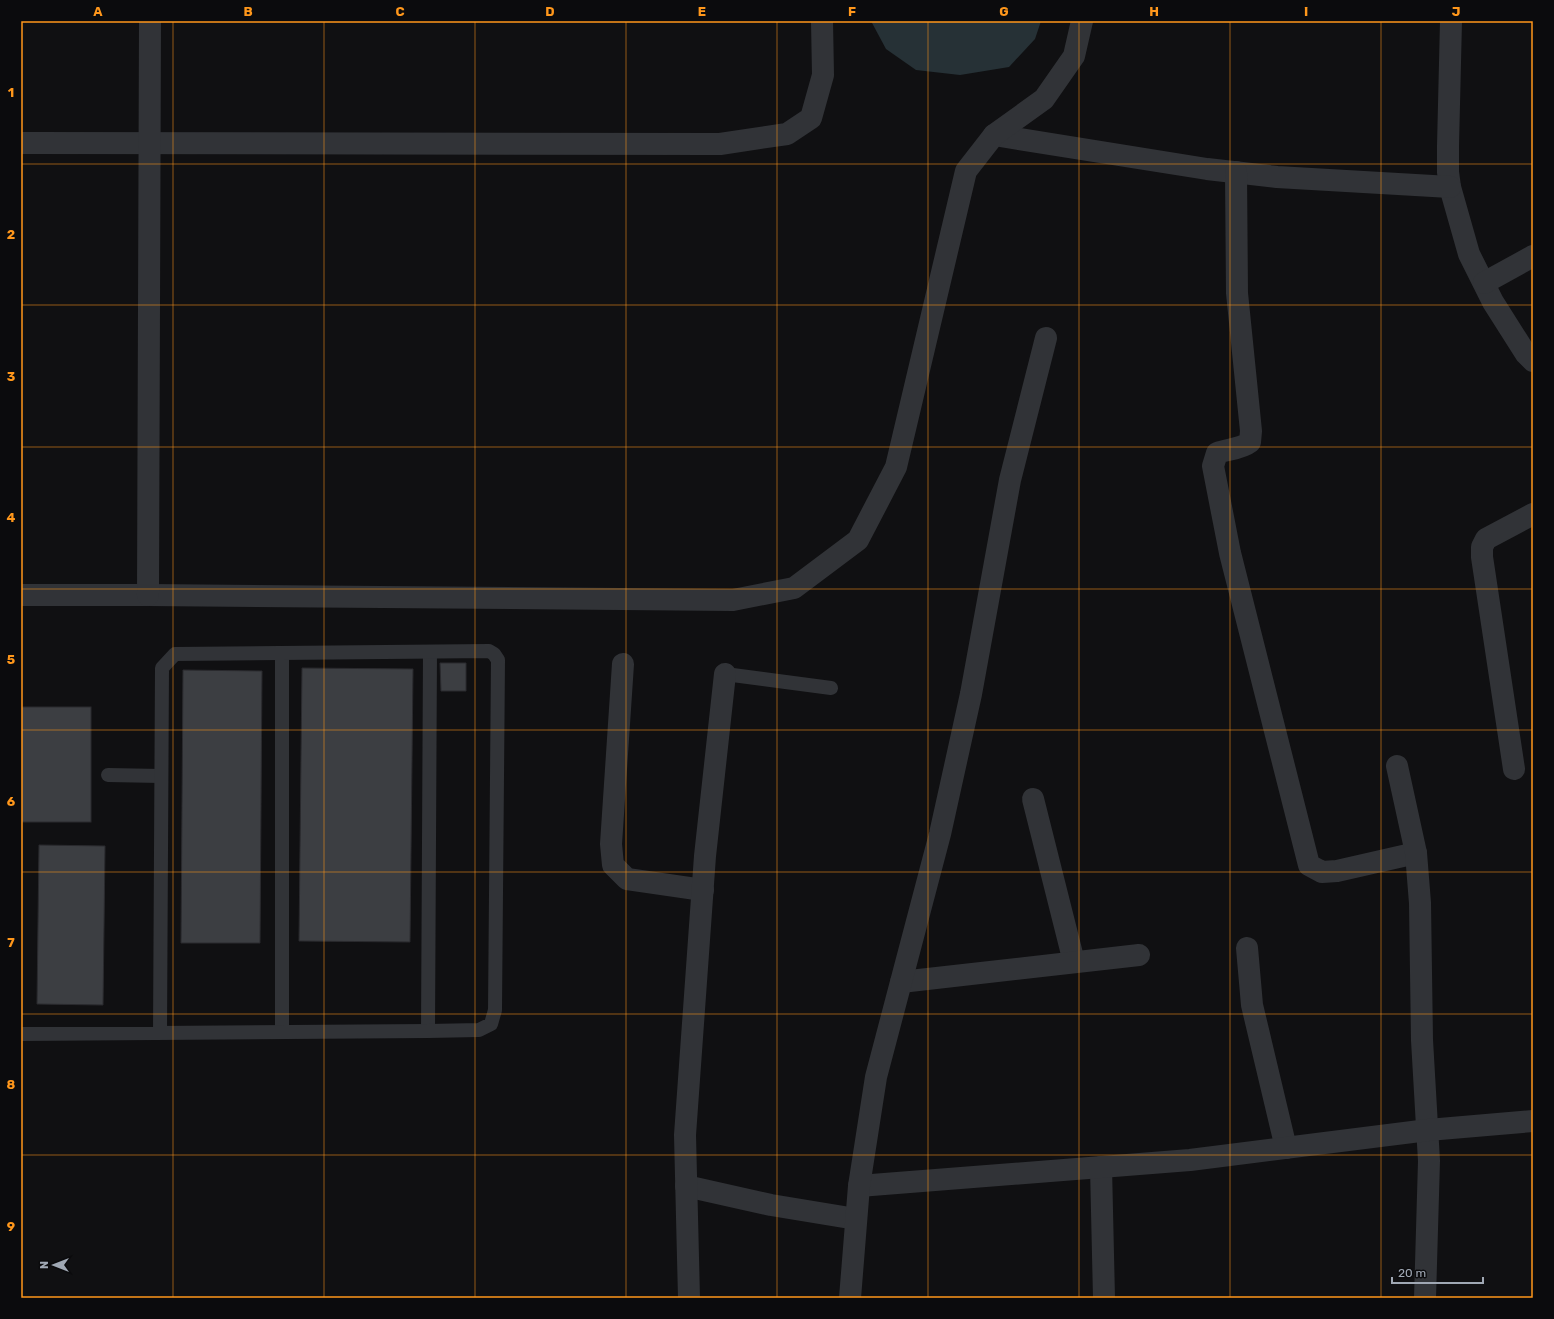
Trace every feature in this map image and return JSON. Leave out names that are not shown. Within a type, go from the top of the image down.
[{"type":"street","points":[[148,595],[150,21]]},
{"type":"street","points":[[21,143],[720,144],[787,134],[811,118],[823,75],[822,21]]},
{"type":"street","points":[[21,595],[733,600],[794,588],[858,540],[896,467],[966,171],[994,136],[1044,99],[1074,56],[1082,21]]},
{"type":"street","points":[[1451,21],[1448,146],[1448,172],[1450,187],[1469,254],[1493,302],[1526,354],[1533,361]]},
{"type":"street","points":[[994,136],[1277,177],[1450,187]]},
{"type":"street","points":[[1236,172],[1237,293],[1252,431],[1250,442],[1244,447],[1228,449],[1217,453],[1213,466],[1230,553],[1309,865],[1322,872],[1337,871],[1416,852]]},
{"type":"street","points":[[1484,283],[1533,256]]},
{"type":"street","points":[[850,1298],[859,1186],[876,1077],[940,834],[971,694],[1010,480],[1046,338]]},
{"type":"street","points":[[1514,769],[1482,557],[1482,547],[1486,539],[1533,514]]},
{"type":"street","points":[[623,664],[611,844],[613,865],[627,879],[703,890]]},
{"type":"street","points":[[689,1298],[685,1135],[703,890],[725,674]]},
{"type":"street","points":[[1397,766],[1416,852],[1420,903],[1422,1040],[1429,1161],[1425,1298]]},
{"type":"street","points":[[1033,800],[1074,962]]},
{"type":"street","points":[[1247,948],[1252,1005],[1286,1148]]},
{"type":"street","points":[[900,982],[1139,955]]},
{"type":"street","points":[[859,1186],[1190,1160],[1428,1130],[1533,1121]]},
{"type":"street","points":[[1101,1167],[1104,1298]]},
{"type":"street","points":[[686,1186],[771,1205],[856,1219]]},
{"type":"lane","points":[[21,1034],[160,1033],[282,1032],[428,1031],[479,1030],[491,1024],[495,1010],[498,660],[494,654],[489,651],[175,654],[162,668],[160,1033]]},
{"type":"lane","points":[[428,1031],[430,652]]},
{"type":"lane","points":[[282,653],[282,1032]]},
{"type":"lane","points":[[725,674],[831,688]]},
{"type":"lane","points":[[108,775],[161,776]]},
{"type":"shaded area","points":[[871,21],[1041,21],[1035,39],[1009,67],[960,75],[916,70],[886,49]]},
{"type":"building","points":[[440,663],[466,663],[466,691],[441,691]]},
{"type":"building","points":[[302,668],[413,669],[410,942],[299,941]]},
{"type":"building","points":[[183,670],[262,671],[260,943],[181,943]]},
{"type":"building","points":[[21,707],[91,707],[91,822],[21,822]]},
{"type":"building","points":[[39,845],[105,846],[103,1005],[37,1004]]}]
